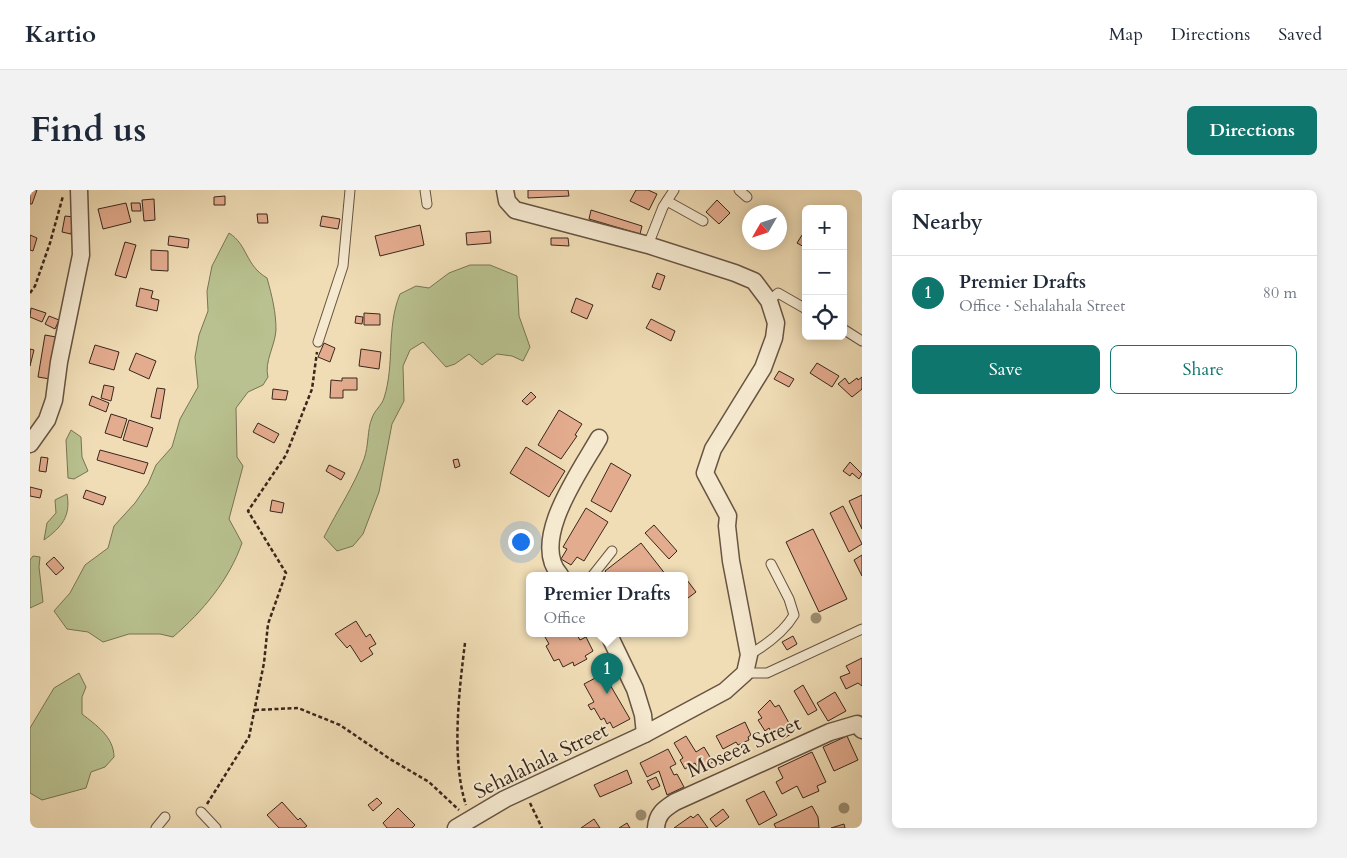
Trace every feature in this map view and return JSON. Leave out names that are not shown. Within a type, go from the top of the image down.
[{"type":"street","points":[[505,190],[506,201],[515,210],[648,245],[754,281],[769,302],[776,323],[774,338],[763,368],[713,450],[706,473],[728,516],[727,526],[731,561],[749,655],[745,674]]},
{"type":"street","points":[[30,444],[47,420],[54,400],[81,255],[73,191]]},
{"type":"street","points":[[557,572],[549,556],[557,512],[599,438]]},
{"type":"street","points":[[610,637],[635,689],[643,715],[645,734]]},
{"type":"street","name":"Sehalahala Street","points":[[463,824],[525,790],[645,734],[725,691],[745,674]]},
{"type":"street","name":"Moseea Street","points":[[656,828],[656,820],[663,810],[675,802],[830,732],[857,724],[862,730]]},
{"type":"lane","points":[[318,342],[343,266],[350,190]]},
{"type":"lane","points":[[425,190],[427,204]]},
{"type":"lane","points":[[648,245],[674,190]]},
{"type":"lane","points":[[739,190],[747,197]]},
{"type":"lane","points":[[667,202],[703,221]]},
{"type":"lane","points":[[769,302],[778,293],[802,307]]},
{"type":"lane","points":[[847,332],[862,341]]},
{"type":"lane","points":[[594,572],[612,551]]},
{"type":"lane","points":[[749,655],[764,646],[788,625],[794,615],[789,599],[771,564]]},
{"type":"lane","points":[[745,674],[767,673],[862,629]]},
{"type":"lane","points":[[202,812],[216,828]]},
{"type":"lane","points":[[156,828],[165,818]]},
{"type":"path","points":[[30,293],[35,286],[50,243],[62,198],[73,191]]},
{"type":"path","points":[[202,812],[249,737],[264,663],[268,624],[286,573],[248,511],[286,455],[312,389],[318,342]]},
{"type":"path","points":[[463,824],[458,698],[465,643]]},
{"type":"path","points":[[255,710],[298,708],[340,725],[390,759],[429,782],[463,824]]},
{"type":"path","points":[[525,790],[537,821],[542,828]]},
{"type":"green space","points":[[229,233],[240,243],[254,267],[267,278],[276,323],[275,336],[267,366],[268,377],[263,385],[248,392],[236,408],[237,457],[243,466],[229,519],[242,543],[230,570],[214,594],[195,617],[173,637],[160,634],[129,634],[103,642],[88,632],[67,629],[54,611],[70,593],[85,565],[108,548],[114,526],[135,503],[148,484],[156,465],[172,447],[180,419],[198,387],[195,357],[199,335],[208,311],[207,291],[212,266]]},
{"type":"green space","points":[[470,265],[490,265],[517,276],[519,316],[530,347],[523,361],[512,356],[497,354],[482,365],[469,354],[455,364],[446,367],[423,342],[410,350],[403,366],[404,401],[392,424],[379,492],[363,534],[353,546],[337,551],[324,537],[360,469],[366,454],[370,423],[384,398],[389,372],[393,320],[400,294],[416,286],[429,288],[449,273]]},
{"type":"green space","points":[[71,430],[81,437],[82,457],[88,471],[74,479],[68,478],[66,440]]},
{"type":"green space","points":[[67,494],[68,509],[64,520],[44,540],[47,523],[56,513],[55,500]]},
{"type":"green space","points":[[33,556],[40,557],[39,567],[43,602],[30,608],[30,560]]},
{"type":"green space","points":[[79,673],[86,687],[82,697],[82,714],[108,738],[114,757],[105,767],[91,772],[86,788],[42,800],[30,793],[30,728],[54,688]]},
{"type":"building","points":[[30,190],[37,190],[32,204],[30,204]]},
{"type":"building","points":[[528,190],[568,190],[569,196],[528,198]]},
{"type":"building","points":[[636,190],[648,190],[657,194],[649,210],[630,201]]},
{"type":"building","points":[[225,196],[225,205],[214,205],[214,197]]},
{"type":"building","points":[[154,199],[155,220],[144,221],[142,200]]},
{"type":"building","points":[[717,200],[730,213],[719,224],[706,212]]},
{"type":"building","points":[[126,203],[131,222],[103,229],[98,209]]},
{"type":"building","points":[[131,203],[140,203],[141,211],[132,211]]},
{"type":"building","points":[[591,210],[642,226],[640,234],[589,219]]},
{"type":"building","points":[[257,214],[267,214],[268,223],[258,223]]},
{"type":"building","points":[[65,216],[74,217],[71,234],[62,232]]},
{"type":"building","points":[[322,216],[340,219],[338,229],[320,226]]},
{"type":"building","points":[[420,225],[424,245],[380,256],[375,236]]},
{"type":"building","points":[[490,231],[491,243],[467,245],[466,233]]},
{"type":"building","points":[[30,235],[37,238],[33,251],[30,250]]},
{"type":"building","points":[[802,235],[802,246],[797,243]]},
{"type":"building","points":[[169,236],[189,239],[188,248],[168,245]]},
{"type":"building","points":[[551,238],[568,238],[569,246],[551,245]]},
{"type":"building","points":[[125,242],[136,245],[126,278],[115,275]]},
{"type":"building","points":[[151,250],[168,251],[168,271],[151,270]]},
{"type":"building","points":[[657,273],[665,276],[660,290],[652,287]]},
{"type":"building","points":[[140,288],[153,291],[151,298],[159,300],[157,311],[136,306]]},
{"type":"building","points":[[576,298],[593,305],[587,319],[571,312]]},
{"type":"building","points":[[31,308],[46,313],[42,322],[30,317]]},
{"type":"building","points":[[364,313],[380,314],[380,325],[364,325]]},
{"type":"building","points":[[49,316],[59,320],[55,329],[45,324]]},
{"type":"building","points":[[356,316],[363,317],[362,324],[355,323]]},
{"type":"building","points":[[651,319],[675,331],[671,341],[646,328]]},
{"type":"building","points":[[45,335],[56,337],[50,379],[38,377]]},
{"type":"building","points":[[324,343],[335,348],[330,362],[318,357]]},
{"type":"building","points":[[95,345],[119,352],[114,370],[89,363]]},
{"type":"building","points":[[30,349],[34,350],[30,366]]},
{"type":"building","points":[[361,349],[381,352],[379,369],[359,366]]},
{"type":"building","points":[[136,353],[156,361],[149,379],[129,370]]},
{"type":"building","points":[[817,363],[839,376],[832,387],[810,373]]},
{"type":"building","points":[[779,371],[794,379],[789,387],[774,379]]},
{"type":"building","points":[[862,377],[862,389],[852,397],[838,384],[845,378],[849,384]]},
{"type":"building","points":[[342,378],[357,378],[357,390],[343,390],[343,398],[330,398],[331,380],[342,381]]},
{"type":"building","points":[[104,385],[114,387],[111,401],[101,398]]},
{"type":"building","points":[[157,388],[165,389],[160,419],[151,417]]},
{"type":"building","points":[[273,389],[288,391],[286,400],[272,399]]},
{"type":"building","points":[[531,392],[536,397],[527,405],[522,401]]},
{"type":"building","points":[[92,396],[109,403],[106,412],[89,405]]},
{"type":"building","points":[[559,410],[582,424],[575,435],[577,436],[561,459],[538,445]]},
{"type":"building","points":[[111,414],[127,419],[121,438],[105,433]]},
{"type":"building","points":[[129,420],[153,428],[147,447],[123,440]]},
{"type":"building","points":[[258,423],[279,434],[274,443],[253,432]]},
{"type":"building","points":[[526,447],[565,471],[549,497],[510,473]]},
{"type":"building","points":[[100,450],[148,463],[144,474],[97,460]]},
{"type":"building","points":[[41,457],[48,458],[46,472],[39,471]]},
{"type":"building","points":[[458,459],[460,466],[455,468],[453,460]]},
{"type":"building","points":[[850,462],[862,474],[859,479],[852,473],[850,476],[843,471]]},
{"type":"building","points":[[611,463],[631,475],[611,512],[591,501]]},
{"type":"building","points":[[329,465],[345,473],[341,480],[326,471]]},
{"type":"building","points":[[30,487],[42,490],[40,498],[30,496]]},
{"type":"building","points":[[86,490],[106,497],[103,505],[83,498]]},
{"type":"building","points":[[862,495],[862,529],[849,501]]},
{"type":"building","points":[[272,500],[284,503],[282,513],[270,511]]},
{"type":"building","points":[[843,506],[862,544],[849,552],[830,513]]},
{"type":"building","points":[[586,508],[608,522],[584,561],[577,557],[571,565],[561,559],[567,549],[563,547]]},
{"type":"building","points":[[654,525],[677,551],[669,559],[645,533]]},
{"type":"building","points":[[813,529],[847,599],[819,612],[786,542]]},
{"type":"building","points":[[641,543],[664,572],[606,572]]},
{"type":"building","points":[[862,555],[862,576],[854,560]]},
{"type":"building","points":[[54,557],[64,568],[56,575],[46,564]]},
{"type":"building","points":[[688,581],[696,592],[688,598]]},
{"type":"building","points":[[356,621],[366,637],[370,634],[376,644],[369,648],[373,654],[361,662],[350,645],[347,648],[335,634]]},
{"type":"building","points":[[793,636],[797,644],[787,650],[782,642]]},
{"type":"building","points":[[545,637],[578,637],[580,640],[586,637],[593,651],[585,656],[587,659],[574,666],[573,662],[563,667],[559,659],[554,661],[546,646],[549,644]]},
{"type":"building","points":[[862,658],[862,686],[858,683],[846,689],[840,677],[850,673],[846,666]]},
{"type":"building","points":[[599,676],[605,686],[609,683],[630,719],[613,728],[610,722],[607,724],[604,718],[601,720],[594,708],[591,710],[588,705],[594,702],[584,684]]},
{"type":"building","points":[[803,685],[817,710],[808,715],[794,691]]},
{"type":"building","points":[[835,692],[846,711],[828,721],[817,703]]},
{"type":"building","points":[[770,700],[775,707],[779,705],[794,732],[783,739],[778,731],[773,735],[769,728],[765,731],[758,720],[762,718],[758,712]]},
{"type":"building","points":[[745,722],[751,735],[748,737],[749,740],[738,745],[736,742],[723,749],[716,736]]},
{"type":"building","points":[[686,736],[696,752],[704,747],[713,762],[699,770],[695,763],[685,769],[680,760],[683,758],[674,743]]},
{"type":"building","points":[[847,736],[858,760],[834,771],[823,747]]},
{"type":"building","points":[[668,749],[676,764],[670,767],[674,775],[677,774],[684,787],[667,795],[659,771],[647,777],[640,763]]},
{"type":"building","points":[[812,752],[826,782],[817,786],[819,791],[803,798],[797,786],[782,794],[776,782],[783,778],[778,768]]},
{"type":"building","points":[[627,770],[632,783],[600,797],[594,785]]},
{"type":"building","points":[[656,777],[660,786],[652,790],[647,781]]},
{"type":"building","points":[[764,791],[777,815],[759,825],[746,800]]},
{"type":"building","points":[[377,798],[382,803],[373,811],[368,805]]},
{"type":"building","points":[[282,802],[298,820],[300,818],[307,826],[304,828],[279,828],[267,815]]},
{"type":"building","points":[[812,806],[818,817],[819,828],[776,828],[774,824]]},
{"type":"building","points":[[398,808],[415,825],[412,828],[387,828],[383,823]]},
{"type":"building","points":[[723,809],[729,817],[716,827],[710,819]]},
{"type":"building","points":[[698,814],[708,828],[674,828],[691,816],[693,818]]},
{"type":"building","points":[[594,819],[600,828],[581,828]]},
{"type":"building","points":[[627,823],[630,828],[619,828]]},
{"type":"building","points":[[844,824],[845,828],[831,828]]},
{"type":"place","name":"Premier Drafts","points":[[607,694]]}]
